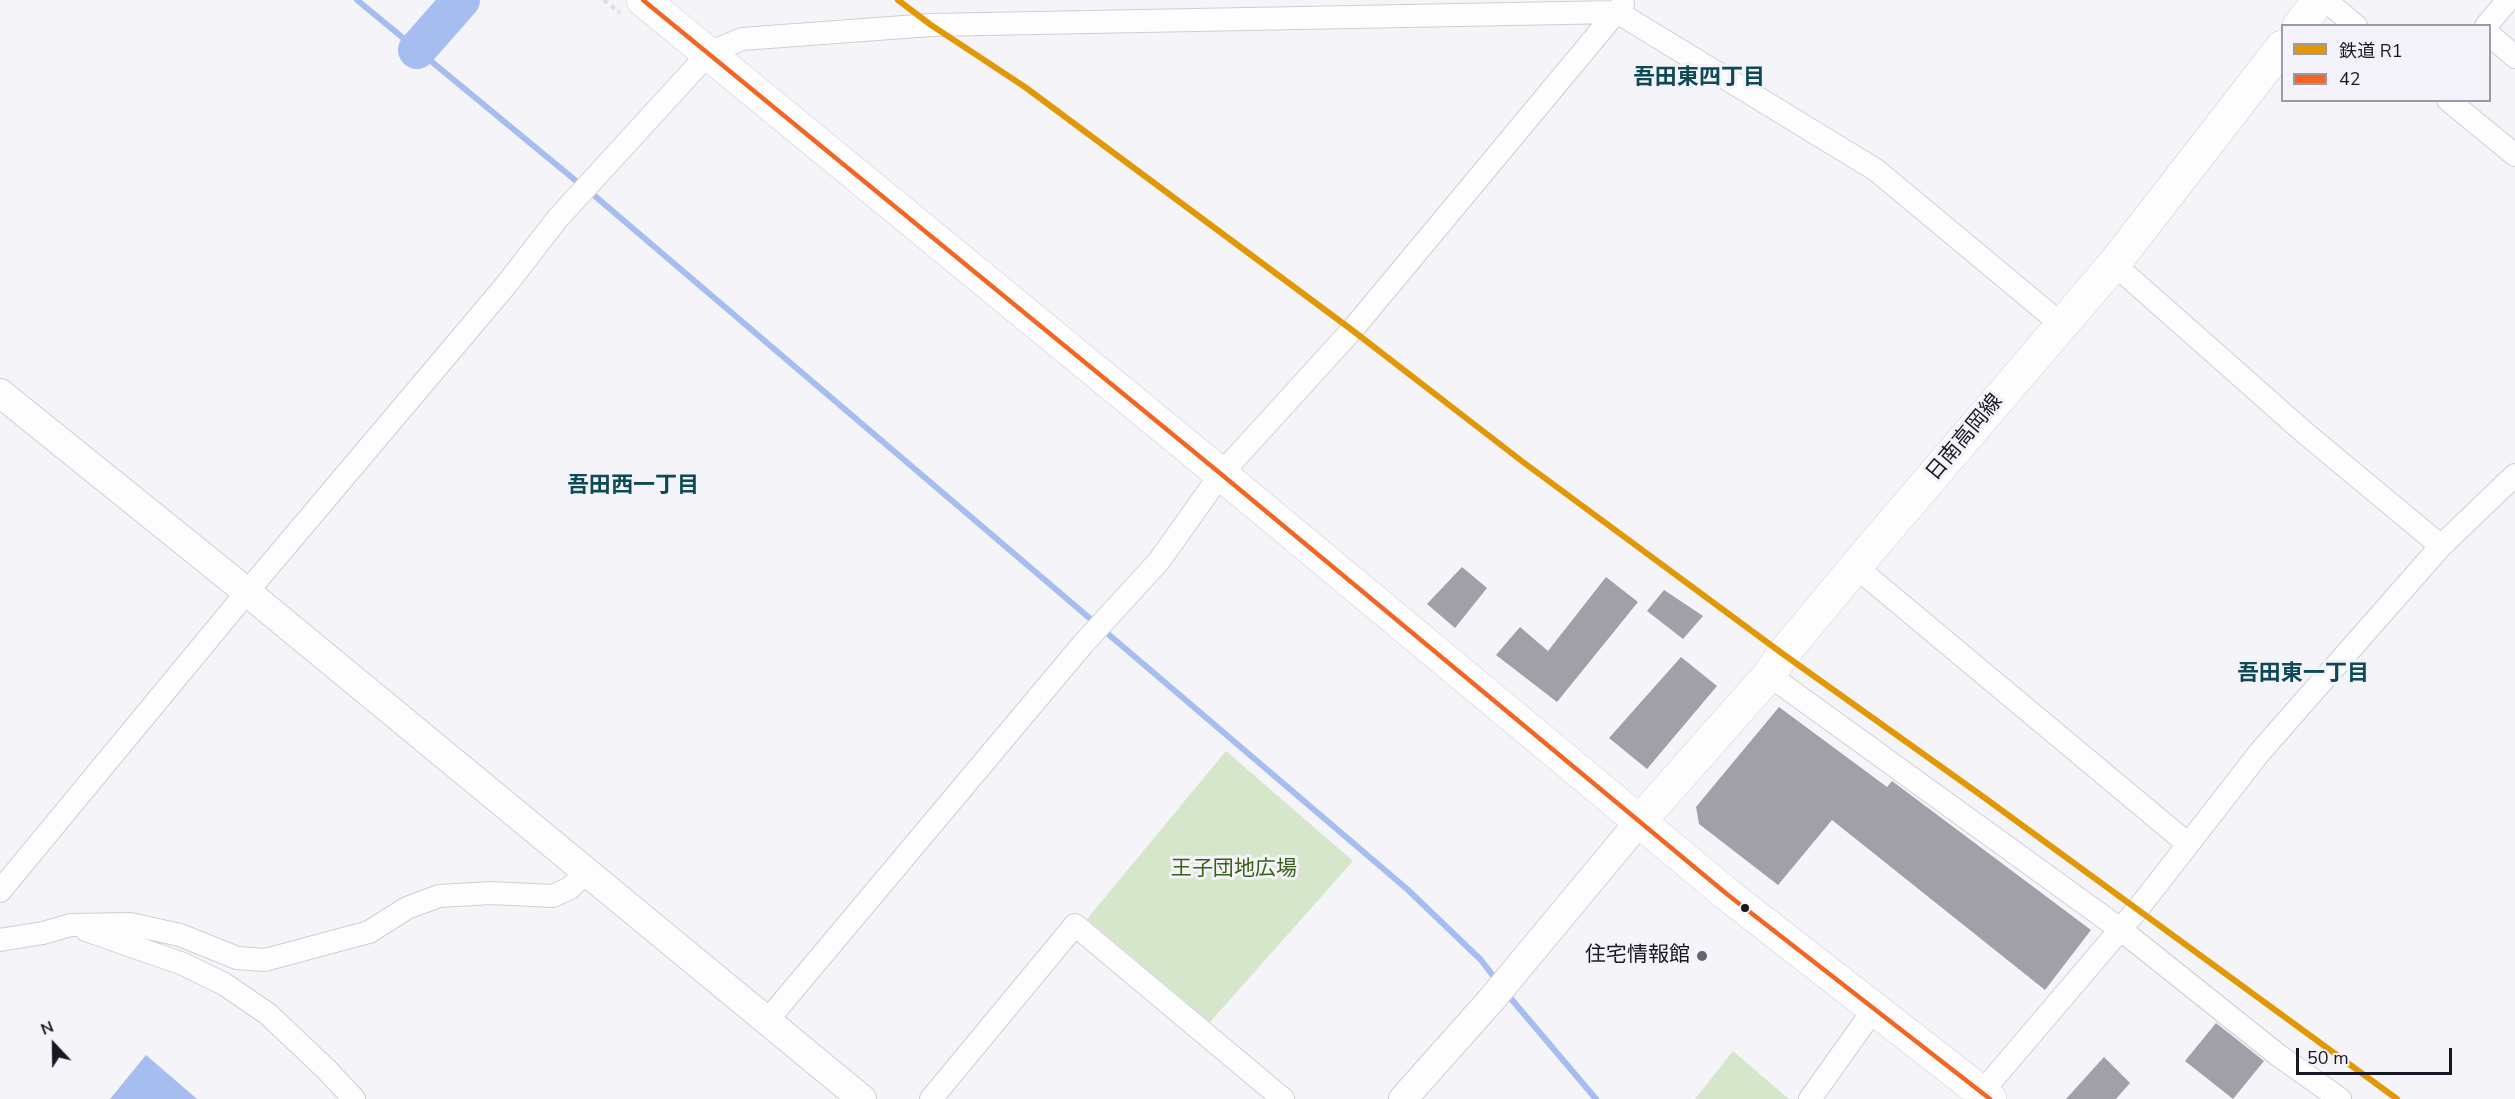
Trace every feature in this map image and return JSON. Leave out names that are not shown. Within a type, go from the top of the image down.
[{"type":"main road","points":[[643,0],[1221,474],[1639,822],[1874,1010],[1986,1096]]},
{"type":"main road","points":[[2301,24],[2319,0]]},
{"type":"main road","name":"日南高岡線","points":[[1639,822],[1769,675],[1856,567],[2114,264],[2281,50]]},
{"type":"street","points":[[2325,0],[2354,24]]},
{"type":"street","points":[[2488,24],[2508,0]]},
{"type":"street","points":[[766,1022],[1083,644],[1159,561],[1221,474],[1334,351],[1621,6]]},
{"type":"street","points":[[0,891],[247,592],[506,285],[558,218],[709,53],[742,39],[931,25],[1621,6],[1876,170],[2061,324]]},
{"type":"street","points":[[2491,36],[2515,57]]},
{"type":"street","points":[[2450,102],[2515,155]]},
{"type":"street","points":[[2114,264],[2305,433],[2441,546]]},
{"type":"street","points":[[0,393],[247,592],[862,1099]]},
{"type":"street","points":[[1986,1096],[2260,752],[2441,546],[2515,475]]},
{"type":"street","points":[[1856,567],[2188,844]]},
{"type":"street","points":[[1769,675],[2120,929],[2278,1054],[2340,1099]]},
{"type":"street","points":[[1403,1099],[1492,999],[1639,822]]},
{"type":"street","points":[[0,940],[43,933],[71,925],[130,924],[180,935],[237,958],[266,960],[369,932],[407,908],[439,896],[491,893],[553,896],[570,888],[586,873]]},
{"type":"street","points":[[71,925],[183,964],[224,984],[268,1014],[354,1099]]},
{"type":"street","points":[[931,1099],[1075,925],[1283,1099]]},
{"type":"street","points":[[1810,1099],[1874,1010]]},
{"type":"green space","name":"王子団地広場","points":[[1226,751],[1353,861],[1210,1022],[1087,919]]},
{"type":"green space","points":[[1733,1051],[1789,1099],[1695,1099]]},
{"type":"water","points":[[146,1055],[197,1099],[110,1099]]},
{"type":"building","points":[[1462,567],[1487,588],[1455,628],[1427,604]]},
{"type":"building","points":[[1606,577],[1638,602],[1557,702],[1496,655],[1520,627],[1548,651]]},
{"type":"building","points":[[1664,590],[1703,616],[1683,639],[1647,611]]},
{"type":"building","points":[[1681,657],[1717,686],[1647,769],[1609,738]]},
{"type":"building","points":[[1779,707],[1887,787],[1892,781],[2091,930],[2045,990],[1832,820],[1778,885],[1699,824],[1696,807]]},
{"type":"building","points":[[2216,1023],[2264,1061],[2233,1099],[2185,1061]]},
{"type":"building","points":[[2104,1057],[2130,1083],[2116,1099],[2066,1099]]},
{"type":"waterway","points":[[357,0],[581,185]]},
{"type":"waterway","points":[[417,50],[461,0]]},
{"type":"waterway","points":[[589,191],[1407,889],[1481,960],[1497,981]]},
{"type":"waterway","points":[[1507,994],[1596,1099]]},
{"type":"rail line","name":"R1","points":[[898,0],[931,25],[1025,87],[1352,330],[1523,462],[1783,654],[1978,793],[2397,1099]]},
{"type":"transit line","name":"42","points":[[643,0],[1221,474],[1728,895],[1990,1099]]},
{"type":"place","name":"住宅情報館","points":[[1702,956]]},
{"type":"district","name":"吾田東四丁目","points":[[1699,79]]},
{"type":"district","name":"吾田西一丁目","points":[[633,487]]},
{"type":"district","name":"吾田東一丁目","points":[[2303,675]]}]
